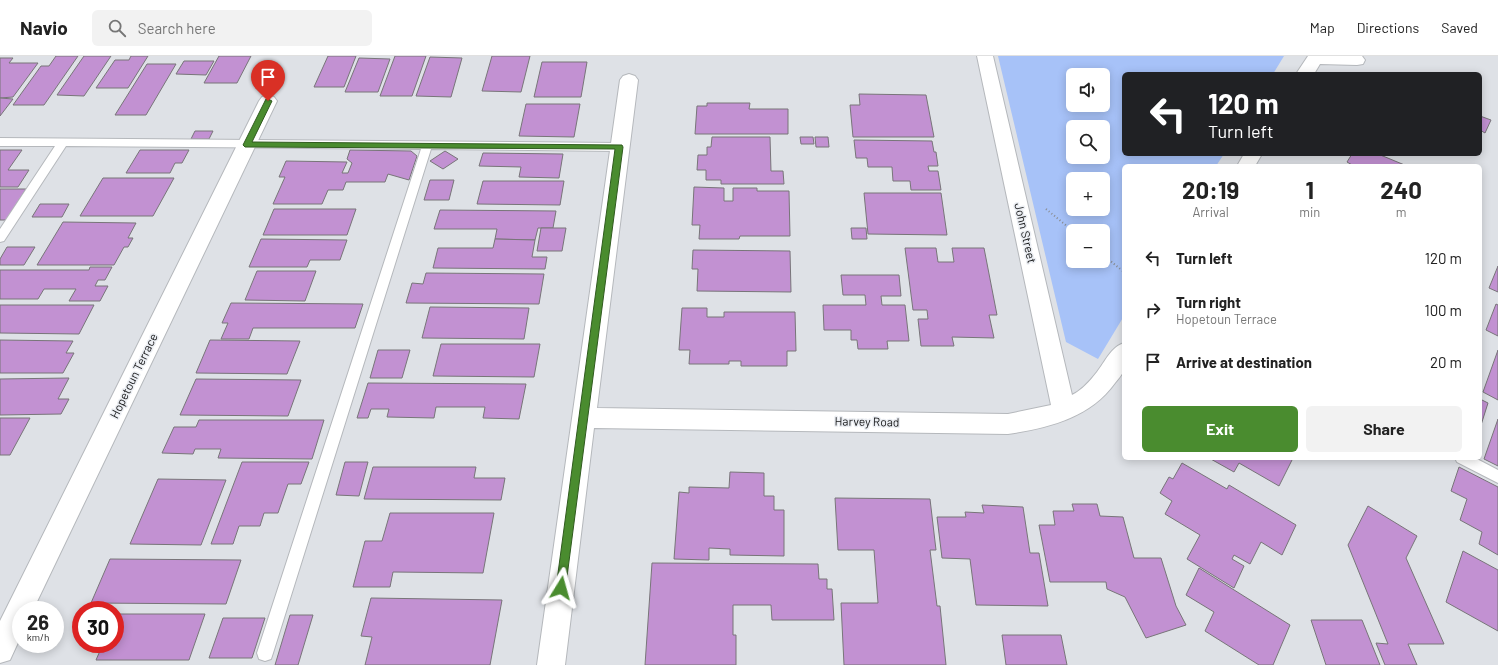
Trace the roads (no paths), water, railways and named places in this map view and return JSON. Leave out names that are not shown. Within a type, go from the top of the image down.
[{"type":"street","name":"John Street","points":[[985,56],[1064,410]]},
{"type":"street","points":[[1306,72],[1315,58],[1357,60]]},
{"type":"street","points":[[551,665],[629,80]]},
{"type":"street","name":"Hopetoun Terrace","points":[[0,650],[268,101]]},
{"type":"street","name":"Harvey Road","points":[[584,418],[1008,424],[1035,420],[1064,410],[1092,394],[1122,355]]},
{"type":"lane","points":[[0,142],[619,147]]},
{"type":"lane","points":[[0,238],[63,143]]},
{"type":"lane","points":[[265,653],[426,146]]},
{"type":"lane","points":[[1466,460],[1498,477]]}]
